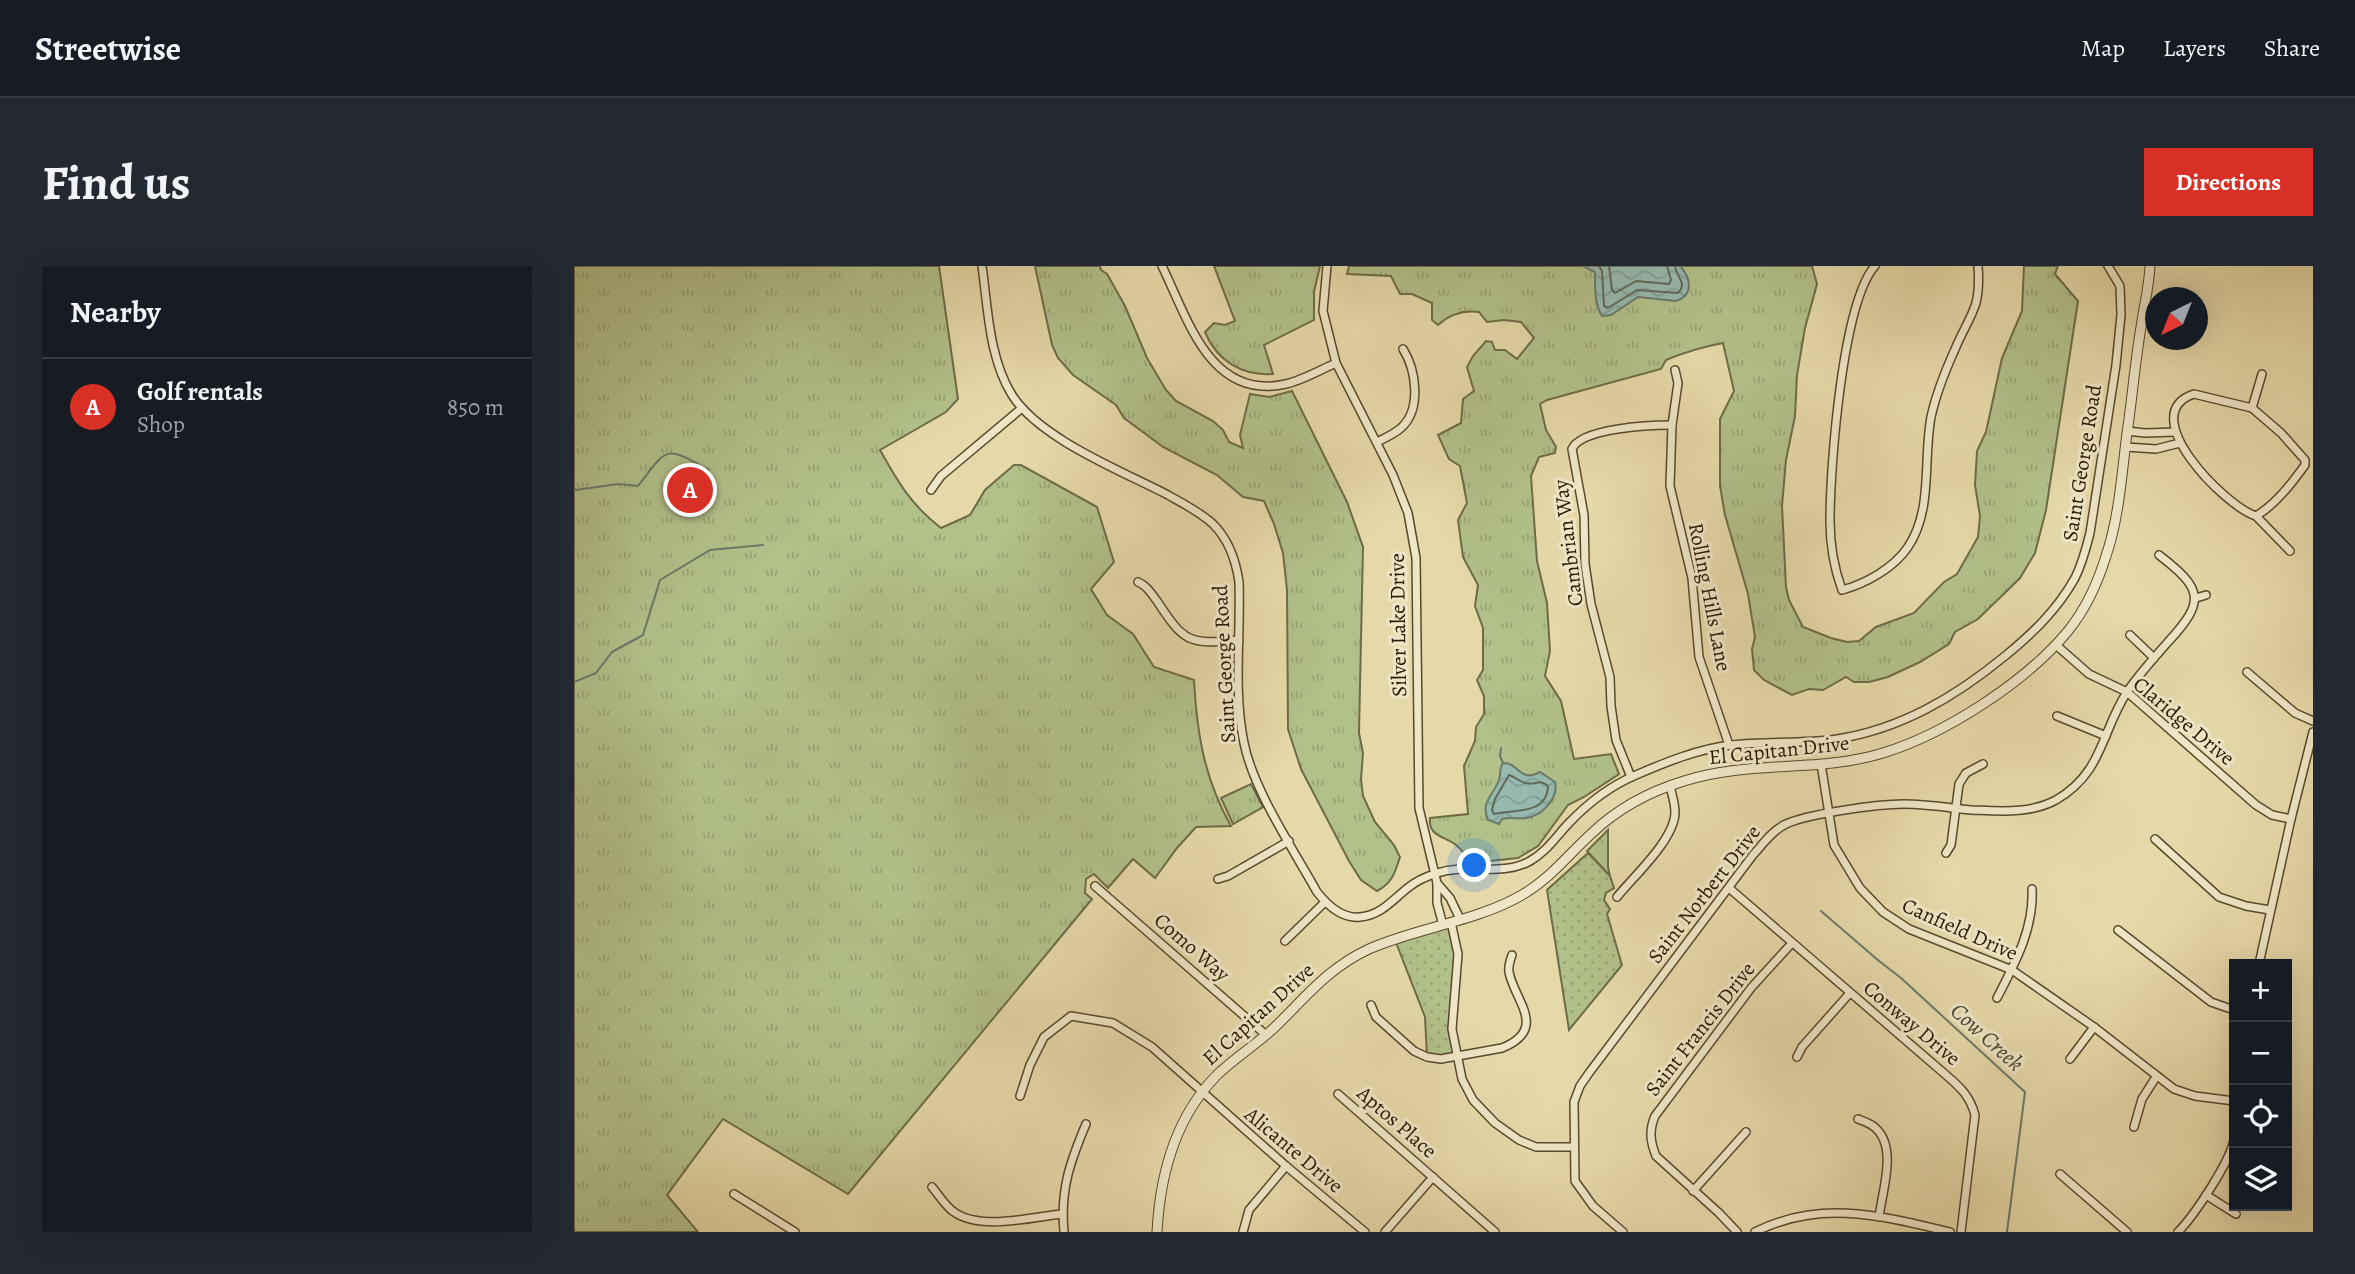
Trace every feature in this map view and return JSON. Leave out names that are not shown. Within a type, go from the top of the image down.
[{"type":"street","name":"Saint George Road","points":[[982,266],[996,359],[1005,383],[1021,408],[1045,430],[1188,506],[1214,525],[1227,544],[1237,573],[1240,710],[1248,758],[1260,787],[1317,892],[1338,912],[1350,916],[1369,915],[1385,908],[1412,885],[1434,873],[1465,868],[1516,868],[1544,851],[1588,805],[1631,777],[1682,757],[1730,745],[1837,739],[1894,724],[1939,704],[1970,684],[2040,627],[2074,579],[2090,533],[2121,315],[2120,286],[2108,266]]},
{"type":"street","points":[[1163,266],[1203,351],[1217,367],[1229,375],[1244,383],[1273,386],[1289,384],[1336,363]]},
{"type":"street","name":"Silver Lake Drive","points":[[1326,266],[1323,311],[1336,363],[1393,475],[1408,513],[1416,558],[1419,808],[1437,883]]},
{"type":"street","points":[[1875,266],[1863,284],[1852,327],[1833,452],[1830,523],[1832,552],[1842,590],[1856,586],[1892,565],[1907,548],[1920,525],[1931,416],[1947,368],[1976,302],[1979,286],[1978,266]]},
{"type":"street","name":"El Capitan Drive","points":[[1157,1232],[1162,1182],[1171,1153],[1180,1128],[1202,1093],[1231,1062],[1266,1035],[1321,980],[1350,959],[1371,948],[1507,902],[1533,888],[1557,870],[1608,820],[1630,805],[1670,786],[1701,776],[1744,768],[1855,760],[1916,741],[1952,723],[2007,685],[2056,645],[2071,627],[2101,572],[2113,528],[2150,266]]},
{"type":"street","points":[[1377,442],[1401,428],[1413,408],[1415,393],[1409,359],[1403,349]]},
{"type":"street","name":"Rolling Hills Lane","points":[[1675,370],[1678,383],[1672,425],[1670,486],[1692,578],[1699,657],[1730,745]]},
{"type":"street","points":[[2252,408],[2262,374]]},
{"type":"street","points":[[2256,516],[2266,510],[2309,463],[2252,408],[2194,394],[2183,399],[2175,409],[2175,432],[2180,443],[2199,469],[2233,503],[2244,513],[2256,516],[2290,551]]},
{"type":"street","points":[[931,491],[941,476],[1021,408]]},
{"type":"street","name":"Cambrian Way","points":[[1631,777],[1616,740],[1610,677],[1591,604],[1585,564],[1584,515],[1572,449],[1574,443],[1581,439],[1616,429],[1672,425]]},
{"type":"street","points":[[2127,430],[2145,433],[2175,432]]},
{"type":"street","points":[[2126,447],[2156,449],[2180,443]]},
{"type":"street","points":[[2159,555],[2179,570],[2192,586],[2196,598],[2206,595]]},
{"type":"street","points":[[1138,582],[1149,590],[1182,636],[1198,641],[1239,640]]},
{"type":"street","name":"Saint Norbert Drive","points":[[1623,1232],[1594,1206],[1575,1181],[1574,1102],[1580,1086],[1754,855],[1782,825],[1827,813],[1903,804],[2010,812],[2037,807],[2054,800],[2074,787],[2090,770],[2127,692],[2183,626],[2194,610],[2196,598]]},
{"type":"street","points":[[2130,635],[2154,658]]},
{"type":"street","name":"Claridge Drive","points":[[2056,645],[2089,674],[2127,692],[2256,805],[2272,815],[2291,819]]},
{"type":"street","points":[[2247,672],[2295,713],[2313,721]]},
{"type":"street","points":[[2057,716],[2106,736]]},
{"type":"street","points":[[2260,959],[2313,733]]},
{"type":"street","name":"Canfield Drive","points":[[1821,764],[1833,845],[1860,888],[1883,912],[1909,929],[2011,970],[2094,1027],[2174,1089],[2195,1096],[2229,1100]]},
{"type":"street","points":[[1946,853],[1951,845],[1959,784],[1966,773],[1983,764]]},
{"type":"street","points":[[1616,897],[1673,826],[1675,814],[1670,786]]},
{"type":"street","points":[[1777,818],[1782,825]]},
{"type":"street","points":[[2155,839],[2219,897],[2270,910]]},
{"type":"street","points":[[1218,879],[1289,841]]},
{"type":"street","points":[[1437,883],[1437,902],[1451,922]]},
{"type":"street","points":[[1437,883],[1450,898],[1451,922],[1458,954],[1452,1029],[1462,1079],[1473,1100],[1495,1123],[1519,1140],[1536,1147],[1573,1147]]},
{"type":"street","name":"Como Way","points":[[1095,886],[1266,1035]]},
{"type":"street","name":"Conway Drive","points":[[1729,888],[1964,1090],[1975,1115],[1961,1232]]},
{"type":"street","points":[[1997,998],[2026,937],[2033,909],[2032,890]]},
{"type":"street","points":[[1285,941],[1325,902]]},
{"type":"street","points":[[2118,930],[2211,1002],[2229,1008]]},
{"type":"street","name":"Saint Francis Drive","points":[[1737,1232],[1656,1156],[1651,1145],[1651,1125],[1751,988],[1792,943]]},
{"type":"street","points":[[1371,1005],[1376,1017],[1414,1051],[1427,1057],[1441,1059],[1511,1044],[1524,1028],[1525,1010],[1509,974],[1512,955]]},
{"type":"street","points":[[1797,1057],[1802,1047],[1850,993]]},
{"type":"street","name":"Alicante Drive","points":[[1020,1096],[1030,1065],[1044,1037],[1071,1016],[1113,1023],[1152,1047],[1365,1232]]},
{"type":"street","points":[[2070,1059],[2094,1027]]},
{"type":"street","points":[[2134,1127],[2142,1099],[2156,1077]]},
{"type":"street","name":"Aptos Place","points":[[1338,1094],[1495,1232]]},
{"type":"street","points":[[1858,1119],[1873,1125],[1886,1146],[1887,1159],[1879,1217]]},
{"type":"street","points":[[1064,1232],[1062,1214],[1068,1168],[1086,1124]]},
{"type":"street","points":[[1693,1191],[1746,1132]]},
{"type":"street","points":[[2178,1232],[2206,1195],[2230,1148]]},
{"type":"street","points":[[1243,1232],[1249,1210],[1286,1166]]},
{"type":"street","points":[[2060,1174],[2127,1232]]},
{"type":"street","name":"Aptos Place","points":[[1385,1232],[1433,1177]]},
{"type":"street","points":[[932,1187],[951,1210],[966,1220],[987,1222],[1062,1214]]},
{"type":"street","points":[[734,1194],[795,1232]]},
{"type":"street","points":[[2206,1195],[2236,1214]]},
{"type":"street","points":[[1755,1232],[1790,1218],[1846,1212],[1950,1232]]},
{"type":"green space","points":[[574,266],[939,266],[958,399],[946,412],[880,450],[906,492],[921,511],[941,528],[970,515],[985,490],[1014,465],[1021,465],[1097,507],[1114,562],[1091,589],[1107,615],[1133,634],[1154,667],[1194,680],[1197,719],[1208,773],[1231,826],[1196,827],[1155,878],[1133,859],[1108,888],[1094,874],[1086,879],[1085,893],[1092,899],[848,1194],[723,1119],[667,1195],[698,1232],[574,1232]]},
{"type":"green space","points":[[1035,266],[1100,266],[1125,306],[1147,358],[1166,390],[1176,401],[1213,421],[1223,430],[1229,442],[1243,448],[1240,435],[1250,394],[1269,397],[1292,391],[1347,502],[1363,547],[1359,733],[1363,753],[1363,796],[1375,822],[1400,857],[1392,877],[1377,891],[1361,880],[1349,861],[1301,769],[1288,729],[1287,590],[1283,553],[1264,501],[1243,497],[1217,475],[1163,447],[1124,418],[1116,405],[1073,375],[1058,358],[1052,345]]},
{"type":"green space","points":[[1214,266],[1320,266],[1314,292],[1314,320],[1264,345],[1273,374],[1251,372],[1232,365],[1210,342],[1205,332],[1214,323],[1225,325],[1235,321]]},
{"type":"green space","points":[[1349,266],[1812,266],[1817,284],[1805,328],[1797,375],[1795,416],[1786,460],[1782,506],[1786,587],[1789,600],[1803,627],[1847,642],[1859,641],[1876,627],[1914,613],[1944,582],[1957,574],[1978,537],[1980,516],[1975,485],[1977,451],[1986,432],[2002,358],[2022,311],[2024,266],[2058,266],[2055,274],[2078,301],[2046,510],[2035,553],[2020,578],[1978,619],[1955,632],[1949,644],[1920,662],[1888,677],[1869,682],[1854,682],[1846,677],[1823,690],[1809,689],[1792,695],[1764,680],[1754,670],[1752,649],[1755,637],[1748,594],[1725,515],[1720,486],[1720,419],[1734,391],[1723,343],[1666,360],[1661,369],[1547,400],[1540,404],[1546,430],[1556,447],[1555,453],[1539,457],[1531,476],[1537,561],[1547,603],[1550,651],[1545,676],[1561,701],[1574,759],[1611,754],[1619,774],[1568,805],[1538,846],[1518,858],[1471,863],[1456,845],[1434,833],[1430,824],[1430,818],[1468,814],[1464,766],[1475,741],[1476,727],[1484,714],[1484,696],[1477,680],[1483,670],[1483,628],[1475,606],[1478,585],[1463,557],[1458,520],[1467,503],[1460,466],[1449,459],[1438,435],[1461,423],[1463,399],[1474,391],[1467,367],[1486,341],[1492,342],[1495,350],[1505,350],[1517,359],[1534,338],[1521,322],[1487,322],[1479,312],[1457,314],[1438,325],[1432,320],[1432,303],[1412,294],[1400,294],[1391,276],[1347,274]]},
{"type":"green space","points":[[1251,784],[1263,807],[1233,824],[1221,798]]},
{"type":"green space","points":[[1608,830],[1608,867],[1610,876],[1587,851]]},
{"type":"green space","points":[[1588,853],[1610,876],[1614,888],[1606,893],[1604,900],[1610,909],[1607,914],[1622,965],[1569,1030],[1547,890]]},
{"type":"green space","points":[[1451,922],[1458,954],[1452,1029],[1456,1056],[1427,1057],[1425,1017],[1395,940]]},
{"type":"water","points":[[1583,266],[1680,266],[1687,276],[1689,286],[1686,295],[1676,301],[1638,297],[1611,315],[1602,316],[1596,300],[1595,272]]},
{"type":"water","points":[[1503,763],[1528,775],[1540,772],[1555,782],[1556,788],[1548,806],[1531,817],[1502,819],[1499,824],[1488,820],[1486,804],[1499,780]]},
{"type":"waterway","points":[[574,488],[576,490],[618,484],[638,486],[655,464],[668,454],[683,456],[709,470]]},
{"type":"waterway","points":[[574,682],[596,673],[612,652],[643,635],[660,580],[710,550],[763,545]]},
{"type":"waterway","points":[[1501,748],[1503,763]]},
{"type":"waterway","name":"Cow Creek","points":[[1821,911],[1901,978],[2025,1092],[2007,1232]]},
{"type":"place","name":"Golf rentals","points":[[690,490]]}]
